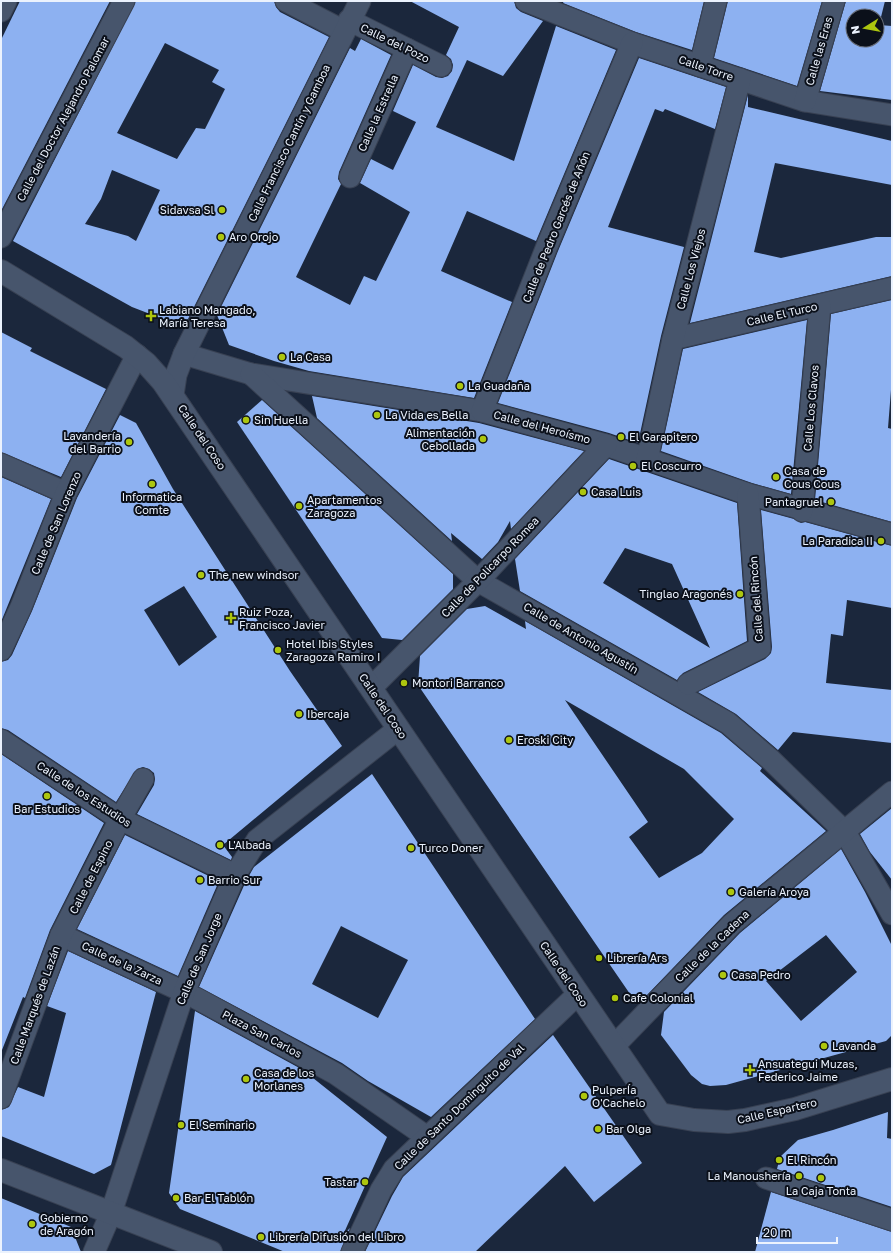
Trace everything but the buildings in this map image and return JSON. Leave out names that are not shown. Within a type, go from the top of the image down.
[{"type":"street","points":[[1,11],[6,1]]},
{"type":"street","name":"Calle del Doctor Alejandro Palomar","points":[[1,237],[124,1]]},
{"type":"street","name":"Calle del Pozo","points":[[286,1],[407,49],[441,66]]},
{"type":"street","name":"Calle Francisco Cantín y Gamboa","points":[[173,395],[176,375],[184,354],[346,25],[360,1]]},
{"type":"street","name":"Calle Torre","points":[[526,1],[632,43],[804,101],[892,115]]},
{"type":"street","points":[[700,66],[716,1]]},
{"type":"street","name":"Calle las Eras","points":[[804,101],[834,1]]},
{"type":"street","name":"Calle de Pedro Garcés de Añón","points":[[482,411],[547,246],[632,43]]},
{"type":"street","name":"Calle la Estrella","points":[[350,177],[407,49]]},
{"type":"street","name":"Calle Los Viejos","points":[[648,460],[673,339],[740,80]]},
{"type":"street","name":"Calle del Coso","points":[[1,271],[137,355],[156,373],[173,395],[660,1114]]},
{"type":"street","name":"Calle El Turco","points":[[673,339],[892,288]]},
{"type":"street","name":"Calle Los Clavos","points":[[802,510],[820,305]]},
{"type":"street","name":"Calle del Heroísmo","points":[[184,354],[252,374],[482,411],[606,445],[748,494],[892,534]]},
{"type":"street","name":"Calle de San Lorenzo","points":[[1,650],[66,493],[137,355]]},
{"type":"street","name":"Calle de Antonio Agustín","points":[[252,374],[478,581],[728,723],[771,760],[845,832],[892,914]]},
{"type":"street","name":"Calle de Policarpo Romea","points":[[371,688],[478,581],[606,445]]},
{"type":"street","points":[[1,464],[66,493]]},
{"type":"street","name":"Calle del Rincón","points":[[688,684],[760,648],[748,494]]},
{"type":"street","name":"Calle de San Jorge","points":[[94,1252],[111,1213],[235,875],[257,840],[398,728]]},
{"type":"street","name":"Calle de los Estudios","points":[[1,740],[120,819],[235,875]]},
{"type":"street","name":"Calle de Espino","points":[[61,935],[120,819],[144,779]]},
{"type":"street","name":"Calle de la Cadena","points":[[614,1046],[732,924],[892,792]]},
{"type":"street","name":"Calle de la Zarza","points":[[61,935],[190,995]]},
{"type":"street","name":"Calle Marqués de Lazán","points":[[1,1098],[61,935]]},
{"type":"street","name":"Calle de Santo Dominguito de Val","points":[[352,1252],[394,1169],[555,1014],[578,994]]},
{"type":"street","name":"Plaza San Carlos","points":[[190,995],[336,1074],[427,1137]]},
{"type":"street","name":"Calle Espartero","points":[[660,1114],[694,1120],[728,1122],[795,1109],[892,1079]]},
{"type":"street","points":[[1,1170],[211,1252]]},
{"type":"street","points":[[766,1178],[892,1220]]},
{"type":"place","name":"Sidavsa Sl","points":[[222,210]]},
{"type":"place","name":"Aro Orojo","points":[[221,237]]},
{"type":"place","name":"Labiano Mangado, María Teresa","points":[[151,316]]},
{"type":"place","name":"La Casa","points":[[282,357]]},
{"type":"place","name":"La Guadaña","points":[[460,386]]},
{"type":"place","name":"La Vida es Bella","points":[[377,415]]},
{"type":"place","name":"Sin Huella","points":[[246,420]]},
{"type":"place","name":"El Garapitero","points":[[621,437]]},
{"type":"place","name":"Alimentación Cebollada","points":[[483,439]]},
{"type":"place","name":"Lavandería del Barrio","points":[[129,442]]},
{"type":"place","name":"El Coscurro","points":[[633,466]]},
{"type":"place","name":"Casa de Cous Cous","points":[[776,477]]},
{"type":"place","name":"Informatica Comte","points":[[152,484]]},
{"type":"place","name":"Casa Luis","points":[[583,492]]},
{"type":"place","name":"Pantagruel","points":[[831,502]]},
{"type":"place","name":"Apartamentos Zaragoza","points":[[299,506]]},
{"type":"place","name":"La Paradica II","points":[[881,541]]},
{"type":"place","name":"The new windsor","points":[[201,575]]},
{"type":"place","name":"Tinglao Aragonés","points":[[740,594]]},
{"type":"place","name":"Ruiz Poza, Francisco Javier","points":[[231,618]]},
{"type":"place","name":"Hotel Ibis Styles Zaragoza Ramiro I","points":[[278,650]]},
{"type":"place","name":"Montori Barranco","points":[[404,683]]},
{"type":"place","name":"Ibercaja","points":[[299,714]]},
{"type":"place","name":"Eroski City","points":[[509,740]]},
{"type":"place","name":"Bar Estudios","points":[[47,796]]},
{"type":"place","name":"L'Albada","points":[[220,845]]},
{"type":"place","name":"Turco Doner","points":[[411,848]]},
{"type":"place","name":"Barrio Sur","points":[[200,880]]},
{"type":"place","name":"Galería Aroya","points":[[731,892]]},
{"type":"place","name":"Librería Ars","points":[[599,958]]},
{"type":"place","name":"Casa Pedro","points":[[723,975]]},
{"type":"place","name":"Cafe Colonial","points":[[615,998]]},
{"type":"place","name":"Lavanda","points":[[824,1046]]},
{"type":"place","name":"Ansuategui Muzas, Federico Jaime","points":[[750,1070]]},
{"type":"place","name":"Casa de los Morlanes","points":[[246,1079]]},
{"type":"place","name":"PulperÍa O'Cachelo","points":[[584,1096]]},
{"type":"place","name":"El Seminario","points":[[181,1125]]},
{"type":"place","name":"Bar Olga","points":[[598,1129]]},
{"type":"place","name":"El Rincón","points":[[779,1160]]},
{"type":"place","name":"La Manoushería","points":[[799,1176]]},
{"type":"place","name":"La Caja Tonta","points":[[821,1178]]},
{"type":"place","name":"Tastar","points":[[365,1182]]},
{"type":"place","name":"Bar El Tablón","points":[[176,1198]]},
{"type":"place","name":"Gobierno de Aragón","points":[[32,1224]]},
{"type":"place","name":"Librería Difusión del Libro","points":[[261,1237]]}]
